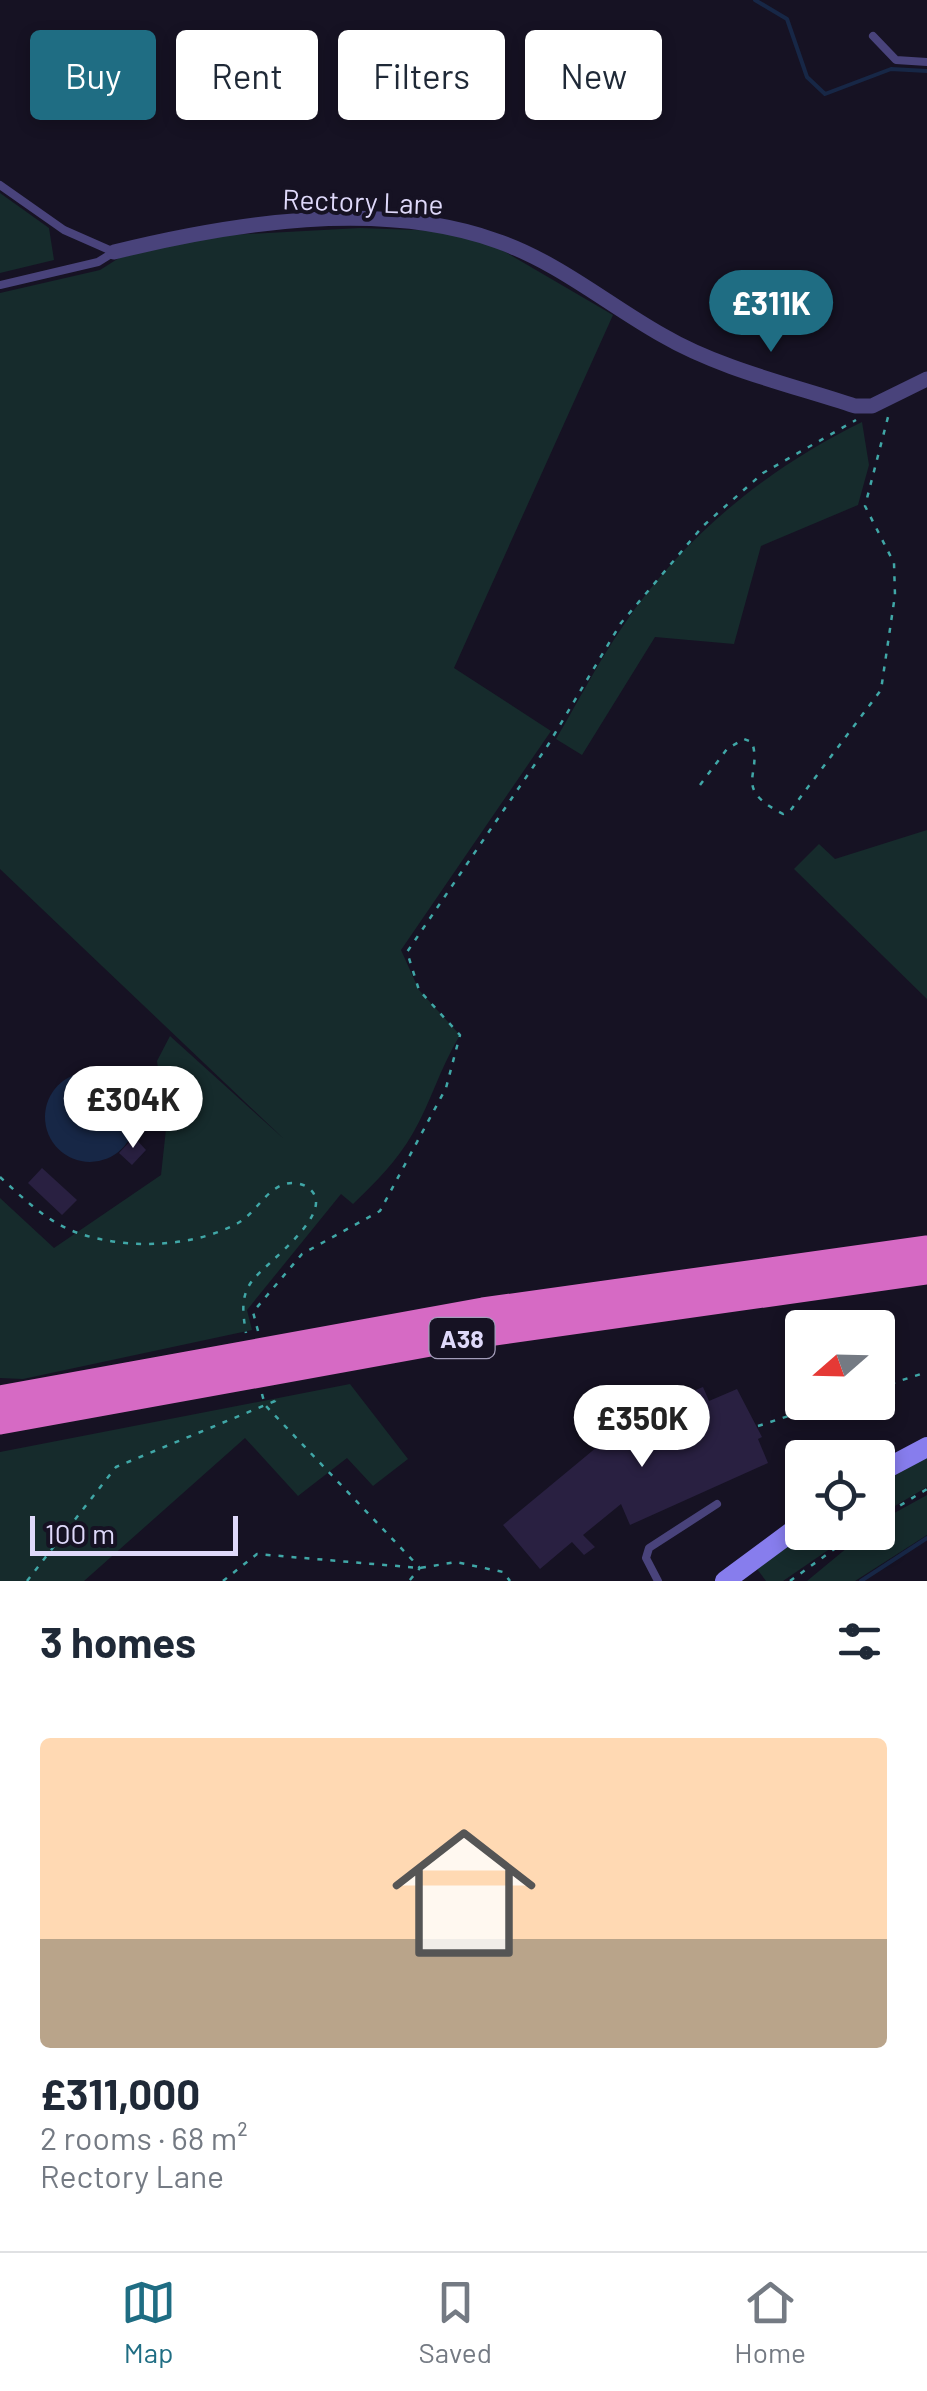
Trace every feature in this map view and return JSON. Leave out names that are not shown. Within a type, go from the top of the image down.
[{"type":"highway","name":"A38","points":[[0,1398],[484,1310],[927,1248]]},
{"type":"highway","name":"A38","points":[[0,1422],[461,1338],[927,1272]]},
{"type":"main road","points":[[895,1464],[927,1447]]},
{"type":"main road","points":[[725,1581],[785,1537]]},
{"type":"street","name":"Rectory Lane","points":[[114,252],[250,224],[336,220],[448,227],[534,257],[665,337],[754,373],[855,406],[872,406]]},
{"type":"street","points":[[872,406],[927,379]]},
{"type":"lane","points":[[873,36],[896,60],[927,62]]},
{"type":"lane","points":[[0,185],[64,230],[114,252]]},
{"type":"lane","points":[[0,284],[98,262],[114,252]]},
{"type":"lane","points":[[658,1581],[646,1558],[649,1548],[717,1504]]},
{"type":"path","points":[[700,785],[727,749],[744,739],[752,742],[755,751],[749,778],[752,789],[775,810],[782,814],[790,811],[881,690],[895,595],[894,563],[865,506],[892,396]]},
{"type":"path","points":[[260,1343],[253,1312],[302,1254],[380,1211],[446,1088],[460,1035],[419,990],[407,952],[548,744],[622,623],[656,581],[704,526],[763,473],[860,418],[872,406]]},
{"type":"path","points":[[0,1177],[36,1210],[82,1234],[145,1243],[214,1236],[244,1220],[274,1190],[298,1182],[310,1188],[316,1198],[307,1227],[250,1283],[242,1306],[246,1334]]},
{"type":"path","points":[[895,1382],[927,1372]]},
{"type":"path","points":[[28,1581],[116,1467],[275,1401],[273,1392]]},
{"type":"path","points":[[262,1394],[264,1405],[420,1568]]},
{"type":"path","points":[[758,1426],[785,1417]]},
{"type":"path","points":[[895,1509],[927,1490]]},
{"type":"path","points":[[790,1581],[833,1550]]},
{"type":"path","points":[[223,1581],[258,1554],[420,1568],[456,1562],[503,1572],[510,1581]]},
{"type":"path","points":[[410,1581],[420,1568]]},
{"type":"green space","points":[[0,193],[49,228],[54,260],[0,273]]},
{"type":"green space","points":[[360,228],[471,232],[613,315],[454,668],[551,731],[401,950],[419,990],[460,1035],[400,1153],[353,1204],[341,1194],[247,1310],[252,1330],[23,1379],[0,1378],[0,1198],[54,1248],[161,1175],[166,1129],[157,1061],[170,1036],[284,1139],[0,869],[0,293],[100,270],[119,258],[182,243],[230,235]]},
{"type":"green space","points":[[862,422],[869,465],[858,505],[761,546],[734,644],[655,637],[582,755],[556,739],[614,640],[672,563],[760,484]]},
{"type":"green space","points":[[927,830],[927,999],[794,869],[819,844],[835,859]]},
{"type":"green space","points":[[350,1384],[408,1459],[373,1486],[347,1458],[298,1496],[245,1438],[84,1581],[0,1581],[0,1452]]},
{"type":"green space","points":[[927,1457],[927,1487],[895,1506],[895,1475]]},
{"type":"green space","points":[[927,1495],[927,1535],[855,1581],[807,1581],[844,1550],[895,1550],[895,1513]]},
{"type":"green space","points":[[785,1548],[828,1550],[783,1581],[766,1581],[757,1569]]},
{"type":"water","points":[[81,1072],[99,1072],[115,1079],[128,1092],[135,1117],[128,1142],[115,1155],[99,1162],[81,1162],[65,1155],[52,1142],[45,1126],[45,1108],[52,1092],[65,1079]]},
{"type":"building","points":[[134,1137],[146,1150],[132,1165],[119,1153]]},
{"type":"building","points":[[42,1168],[77,1200],[62,1215],[28,1183]]},
{"type":"building","points":[[703,1387],[709,1401],[737,1389],[762,1437],[758,1439],[768,1463],[630,1525],[621,1504],[583,1535],[595,1547],[584,1555],[572,1542],[540,1569],[503,1525],[597,1447],[590,1432]]},
{"type":"waterway","points":[[755,0],[787,19],[807,77],[825,94],[891,69],[927,71]]},
{"type":"waterway","points":[[861,1581],[927,1538]]}]
